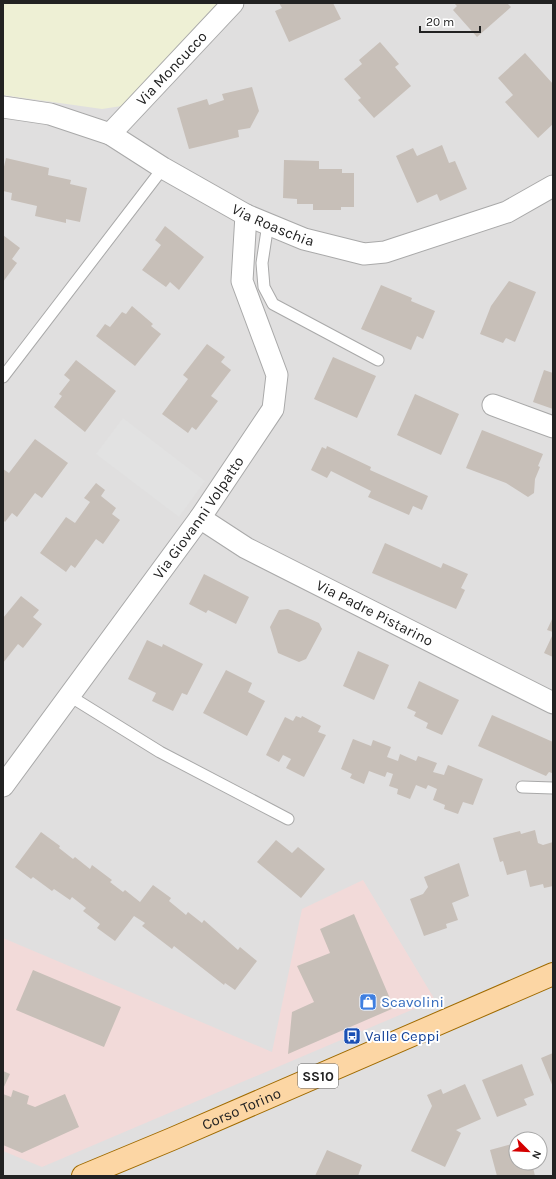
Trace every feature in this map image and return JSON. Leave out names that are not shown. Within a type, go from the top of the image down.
[{"type":"main road","name":"Corso Torino","points":[[83,1176],[172,1140],[553,974]]},
{"type":"street","name":"Via Moncucco","points":[[110,134],[233,3]]},
{"type":"street","name":"Via Roaschia","points":[[3,107],[50,114],[110,134],[163,168],[246,215],[304,239],[364,254],[385,252],[507,212],[553,186]]},
{"type":"street","name":"Via Giovanni Volpatto","points":[[3,786],[68,695],[200,518],[273,409],[277,375],[242,281],[246,215]]},
{"type":"street","points":[[493,405],[553,427]]},
{"type":"street","name":"Via Padre Pistarino","points":[[200,518],[246,548],[553,703]]},
{"type":"lane","points":[[3,377],[163,168]]},
{"type":"lane","points":[[268,224],[262,263],[264,287],[273,304],[378,360]]},
{"type":"lane","points":[[68,695],[160,752],[288,819]]},
{"type":"lane","points":[[522,787],[553,788]]},
{"type":"shaded area","points":[[213,3],[553,3],[553,1176],[3,1176],[3,95],[41,100]]},
{"type":"shaded area","points":[[123,418],[205,481],[179,517],[96,454]]},
{"type":"shaded area","points":[[363,880],[435,1000],[42,1167],[3,1151],[3,938],[272,1052],[302,909]]},
{"type":"green space","points":[[3,3],[218,3],[128,105],[102,109],[3,95]]},
{"type":"building","points":[[279,3],[333,3],[341,19],[289,42],[275,11],[282,8]]},
{"type":"building","points":[[454,3],[507,3],[511,7],[477,37],[453,10],[457,6]]},
{"type":"building","points":[[380,42],[399,64],[395,67],[411,86],[374,118],[358,100],[361,98],[344,79],[362,64],[359,60]]},
{"type":"building","points":[[525,53],[553,84],[553,124],[538,138],[505,102],[513,95],[498,78]]},
{"type":"building","points":[[252,87],[259,111],[250,128],[238,130],[239,137],[189,149],[177,108],[207,99],[209,105],[224,100],[222,94]]},
{"type":"building","points":[[442,145],[449,163],[455,161],[467,189],[440,201],[437,194],[417,203],[396,156],[413,148],[417,156]]},
{"type":"building","points":[[6,158],[49,168],[48,175],[71,180],[70,184],[87,188],[80,222],[66,219],[66,223],[35,216],[37,206],[11,200],[12,193],[3,191],[3,171]]},
{"type":"building","points":[[284,160],[319,161],[319,169],[342,169],[342,173],[354,173],[354,207],[341,207],[341,210],[313,210],[313,204],[297,204],[297,199],[283,198]]},
{"type":"building","points":[[165,226],[204,257],[179,290],[170,282],[166,287],[142,270],[161,245],[155,240]]},
{"type":"building","points":[[3,235],[20,248],[12,259],[17,263],[3,282]]},
{"type":"building","points":[[509,281],[536,292],[515,342],[506,338],[503,343],[480,334],[491,306]]},
{"type":"building","points":[[381,285],[412,298],[411,301],[435,311],[423,339],[417,336],[411,350],[361,329]]},
{"type":"building","points":[[132,306],[153,324],[151,326],[161,334],[135,366],[96,336],[105,324],[110,327],[122,312],[126,314]]},
{"type":"building","points":[[207,344],[225,357],[221,362],[231,370],[211,396],[218,401],[196,430],[192,427],[188,433],[162,414],[188,379],[183,375]]},
{"type":"building","points":[[333,357],[376,376],[357,418],[314,399]]},
{"type":"building","points":[[76,360],[116,391],[85,432],[54,407],[62,396],[59,394],[70,380],[64,375]]},
{"type":"building","points":[[544,370],[553,373],[553,409],[533,402]]},
{"type":"building","points":[[415,394],[459,414],[441,455],[397,435]]},
{"type":"building","points":[[482,430],[543,454],[535,479],[534,493],[528,497],[506,483],[466,468]]},
{"type":"building","points":[[35,439],[68,463],[42,498],[35,493],[17,517],[12,513],[5,522],[3,520],[3,469],[9,473]]},
{"type":"building","points":[[327,446],[371,467],[370,470],[428,496],[422,510],[413,506],[409,515],[368,497],[371,491],[331,471],[327,478],[311,470],[322,447],[326,449]]},
{"type":"building","points":[[96,483],[105,490],[101,496],[116,508],[112,514],[120,520],[103,544],[96,539],[75,568],[71,565],[66,572],[40,553],[66,517],[75,523],[90,502],[84,498]]},
{"type":"building","points":[[385,543],[441,568],[443,563],[468,574],[461,588],[465,590],[456,609],[372,573]]},
{"type":"building","points":[[204,574],[249,597],[236,624],[208,610],[206,613],[189,604]]},
{"type":"building","points":[[21,596],[39,610],[33,617],[42,624],[23,648],[18,644],[3,663],[3,618]]},
{"type":"building","points":[[288,609],[319,623],[322,629],[306,659],[299,662],[278,653],[270,627],[279,610]]},
{"type":"building","points":[[553,617],[553,632],[547,630]]},
{"type":"building","points":[[553,634],[553,657],[544,653]]},
{"type":"building","points":[[147,640],[162,647],[163,644],[203,664],[187,695],[182,693],[173,711],[152,701],[156,693],[128,679]]},
{"type":"building","points":[[358,651],[389,665],[374,700],[343,686]]},
{"type":"building","points":[[226,670],[252,683],[248,692],[265,701],[247,736],[203,713]]},
{"type":"building","points":[[419,681],[459,700],[442,735],[426,728],[428,723],[414,716],[416,712],[407,708]]},
{"type":"building","points":[[492,715],[553,742],[552,773],[549,772],[546,776],[478,746]]},
{"type":"building","points":[[296,716],[301,718],[302,716],[321,726],[318,732],[326,735],[304,777],[286,768],[291,759],[283,755],[279,762],[266,755],[285,717],[293,721]]},
{"type":"building","points":[[353,739],[371,746],[373,740],[391,747],[387,757],[398,761],[400,754],[416,761],[418,756],[437,763],[433,772],[444,775],[448,765],[483,779],[473,805],[463,802],[458,814],[444,809],[445,805],[433,800],[437,789],[428,785],[426,789],[416,785],[410,799],[397,794],[398,789],[389,786],[393,774],[387,772],[385,777],[369,771],[364,784],[350,778],[352,774],[341,769]]},
{"type":"building","points":[[535,830],[538,843],[543,845],[553,842],[553,886],[544,888],[543,884],[530,887],[526,870],[507,875],[503,861],[500,862],[493,838],[520,831],[521,834]]},
{"type":"building","points":[[41,832],[60,846],[59,848],[73,859],[75,857],[90,869],[92,865],[112,880],[110,882],[123,892],[125,890],[140,902],[153,885],[171,898],[169,901],[186,915],[188,912],[202,923],[204,920],[238,950],[240,947],[257,961],[235,990],[225,983],[224,985],[174,946],[172,949],[142,926],[145,923],[134,916],[115,941],[97,928],[100,924],[83,911],[86,908],[72,897],[70,900],[54,889],[52,891],[33,877],[31,879],[15,867]]},
{"type":"building","points":[[276,840],[292,853],[298,847],[325,869],[301,898],[257,862]]},
{"type":"building","points":[[459,863],[469,896],[452,903],[458,920],[446,924],[447,928],[424,936],[410,899],[423,894],[428,887],[424,877]]},
{"type":"building","points":[[354,914],[394,1008],[288,1054],[292,1012],[314,1002],[297,966],[330,953],[320,929]]},
{"type":"building","points":[[33,970],[121,1007],[104,1047],[16,1010]]},
{"type":"building","points":[[553,1053],[553,1087],[541,1058]]},
{"type":"building","points":[[522,1064],[534,1095],[524,1099],[527,1105],[497,1117],[482,1080]]},
{"type":"building","points":[[3,1071],[10,1074],[3,1089]]},
{"type":"building","points":[[465,1084],[481,1119],[456,1130],[461,1133],[445,1167],[411,1151],[432,1106],[427,1095],[441,1089],[443,1094]]},
{"type":"building","points":[[13,1090],[29,1096],[27,1104],[35,1107],[65,1094],[79,1127],[22,1153],[3,1145],[3,1094],[11,1097]]},
{"type":"building","points":[[508,1145],[508,1171],[534,1171],[535,1176],[497,1176],[490,1150]]},
{"type":"building","points":[[327,1150],[362,1165],[358,1176],[315,1176]]},
{"type":"place","name":"Scavolini","points":[[368,1002]]},
{"type":"place","name":"Valle Ceppi","points":[[352,1036]]}]
